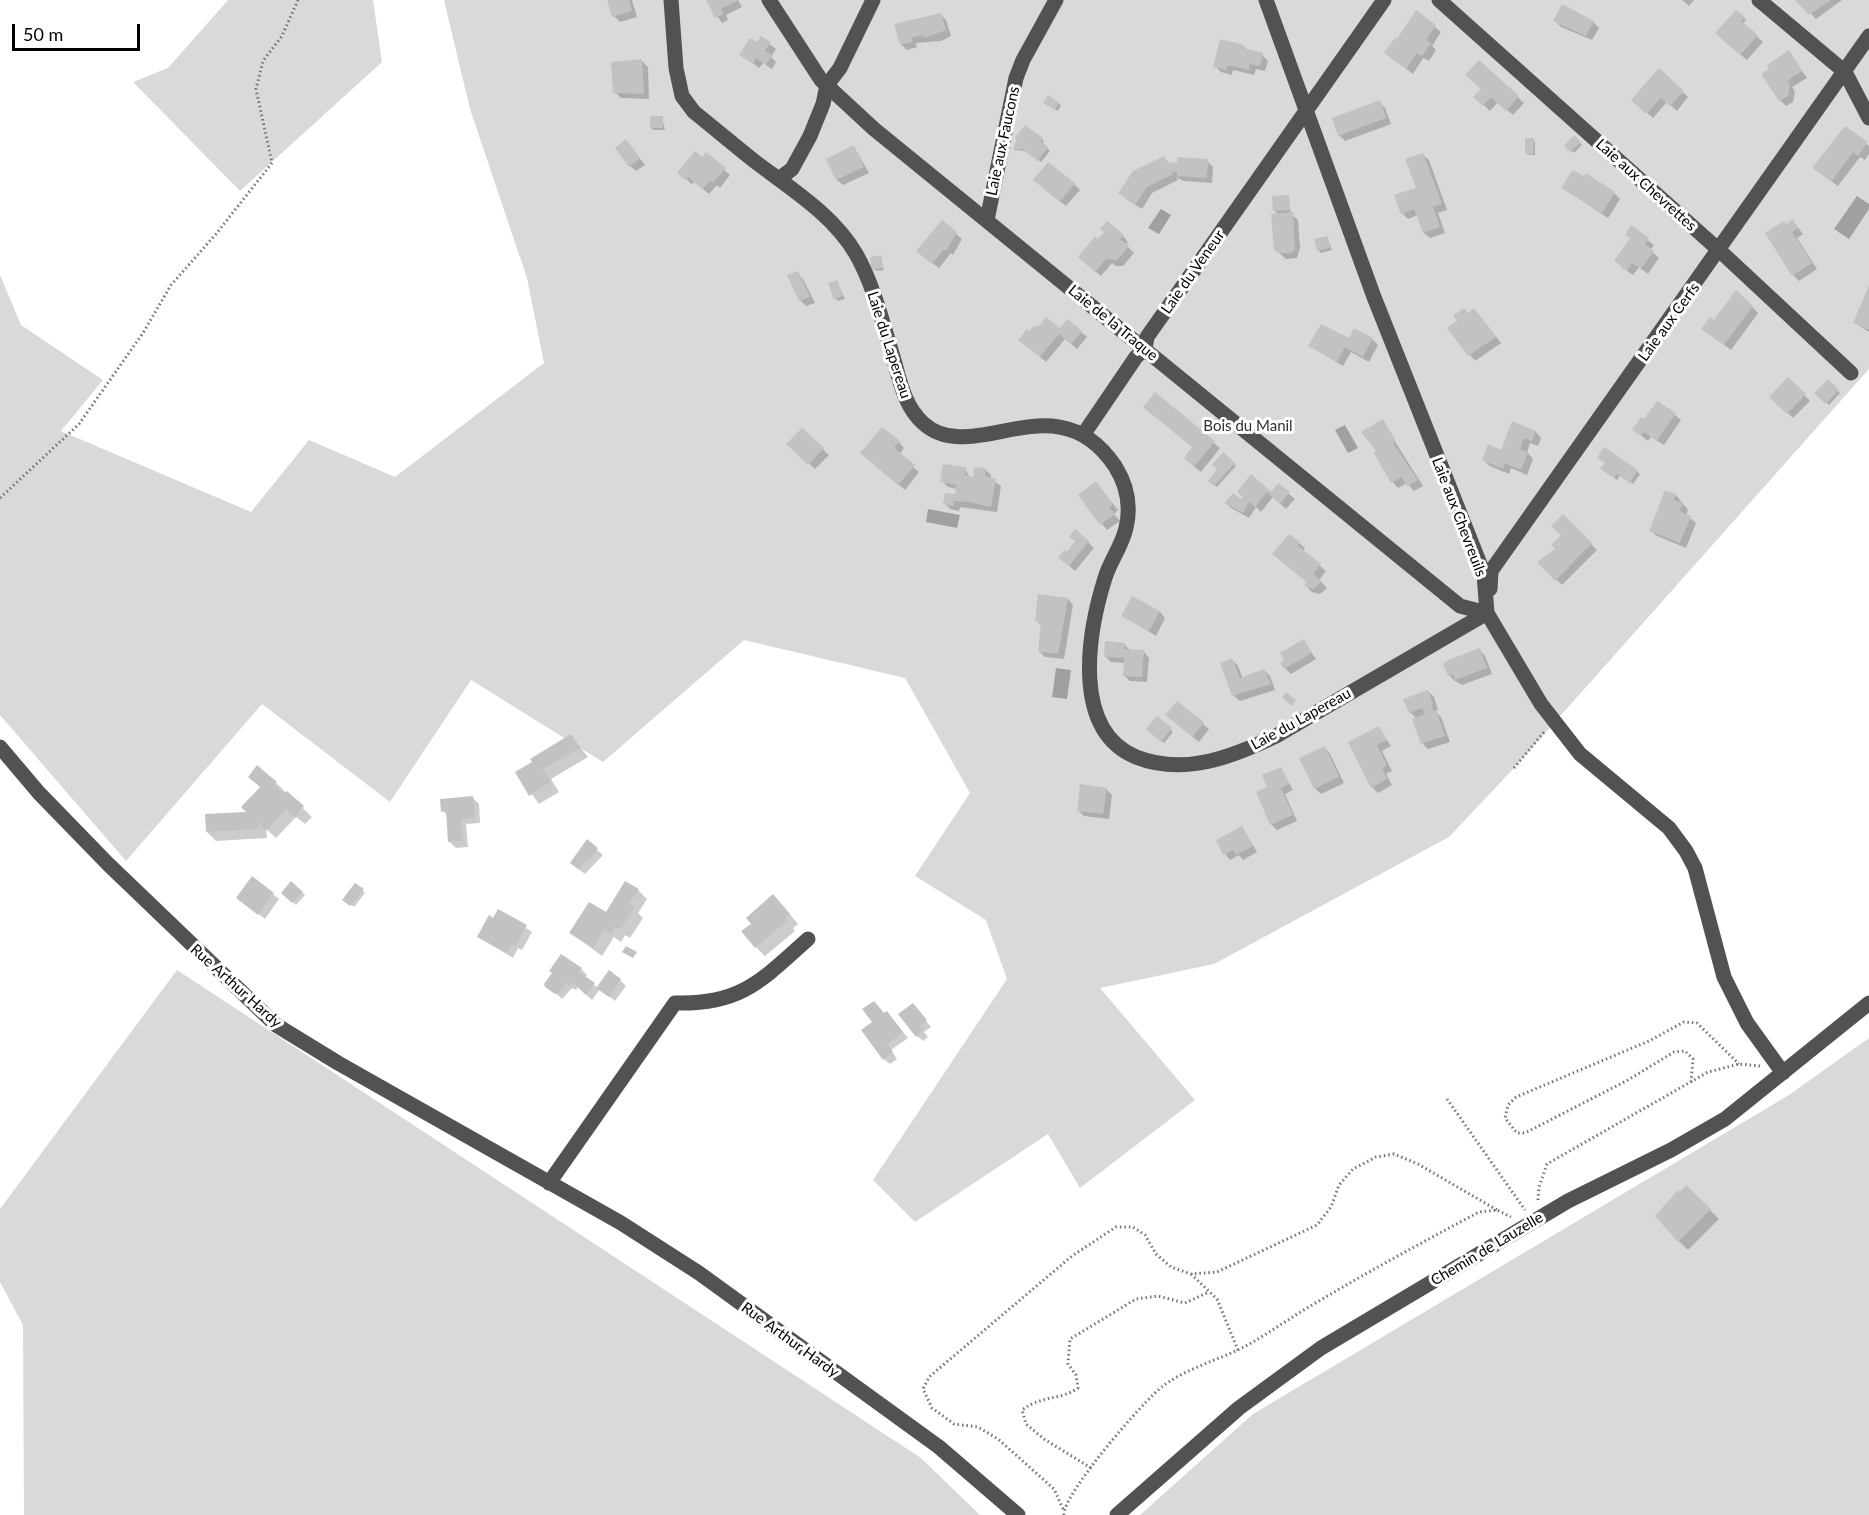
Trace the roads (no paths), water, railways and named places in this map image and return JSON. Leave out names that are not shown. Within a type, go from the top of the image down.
[{"type":"street","name":"Laie du Lapereau","points":[[671,0],[676,68],[682,96],[703,119],[780,178],[824,217],[855,251],[869,282],[905,398],[923,423],[943,434],[957,436],[1033,425],[1058,426],[1083,435],[1114,465],[1128,503],[1126,531],[1106,574],[1098,600],[1089,675],[1093,704],[1099,723],[1109,739],[1124,752],[1143,760],[1177,765],[1199,764],[1243,751],[1276,736],[1487,613]]},
{"type":"street","name":"Laie de la Traque","points":[[769,0],[827,85],[873,129],[1460,606],[1487,613]]},
{"type":"street","points":[[780,178],[792,170],[810,136],[824,105],[827,85],[840,68],[873,0]]},
{"type":"street","name":"Laie aux Faucons","points":[[987,220],[1016,78],[1023,60],[1056,0]]},
{"type":"street","name":"Laie aux Chevreuils","points":[[1266,0],[1374,297],[1484,574],[1487,613],[1541,704],[1561,732],[1599,772],[1678,838],[1695,868],[1724,977],[1747,1023],[1781,1071]]},
{"type":"street","name":"Laie du Veneur","points":[[1083,435],[1136,357],[1145,349],[1147,337],[1308,112],[1384,0]]},
{"type":"street","name":"Laie aux Chevrettes","points":[[1439,0],[1720,251],[1851,373]]},
{"type":"street","points":[[1760,0],[1845,72],[1869,118]]},
{"type":"street","name":"Laie aux Cerfs","points":[[1487,613],[1491,571],[1720,251],[1869,36]]},
{"type":"street","name":"Rue Arthur Hardy","points":[[0,747],[39,793],[108,864],[276,1025],[621,1223],[699,1273],[939,1447],[1018,1515]]},
{"type":"street","points":[[549,1183],[675,1004],[723,1000],[746,991],[808,939]]},
{"type":"street","name":"Chemin de Lauzelle","points":[[1117,1515],[1222,1423],[1293,1368],[1344,1334],[1532,1222],[1600,1184],[1699,1136],[1754,1099],[1781,1071],[1869,1003]]},
{"type":"park label","name":"Bois du Manil","points":[[1248,426]]}]
